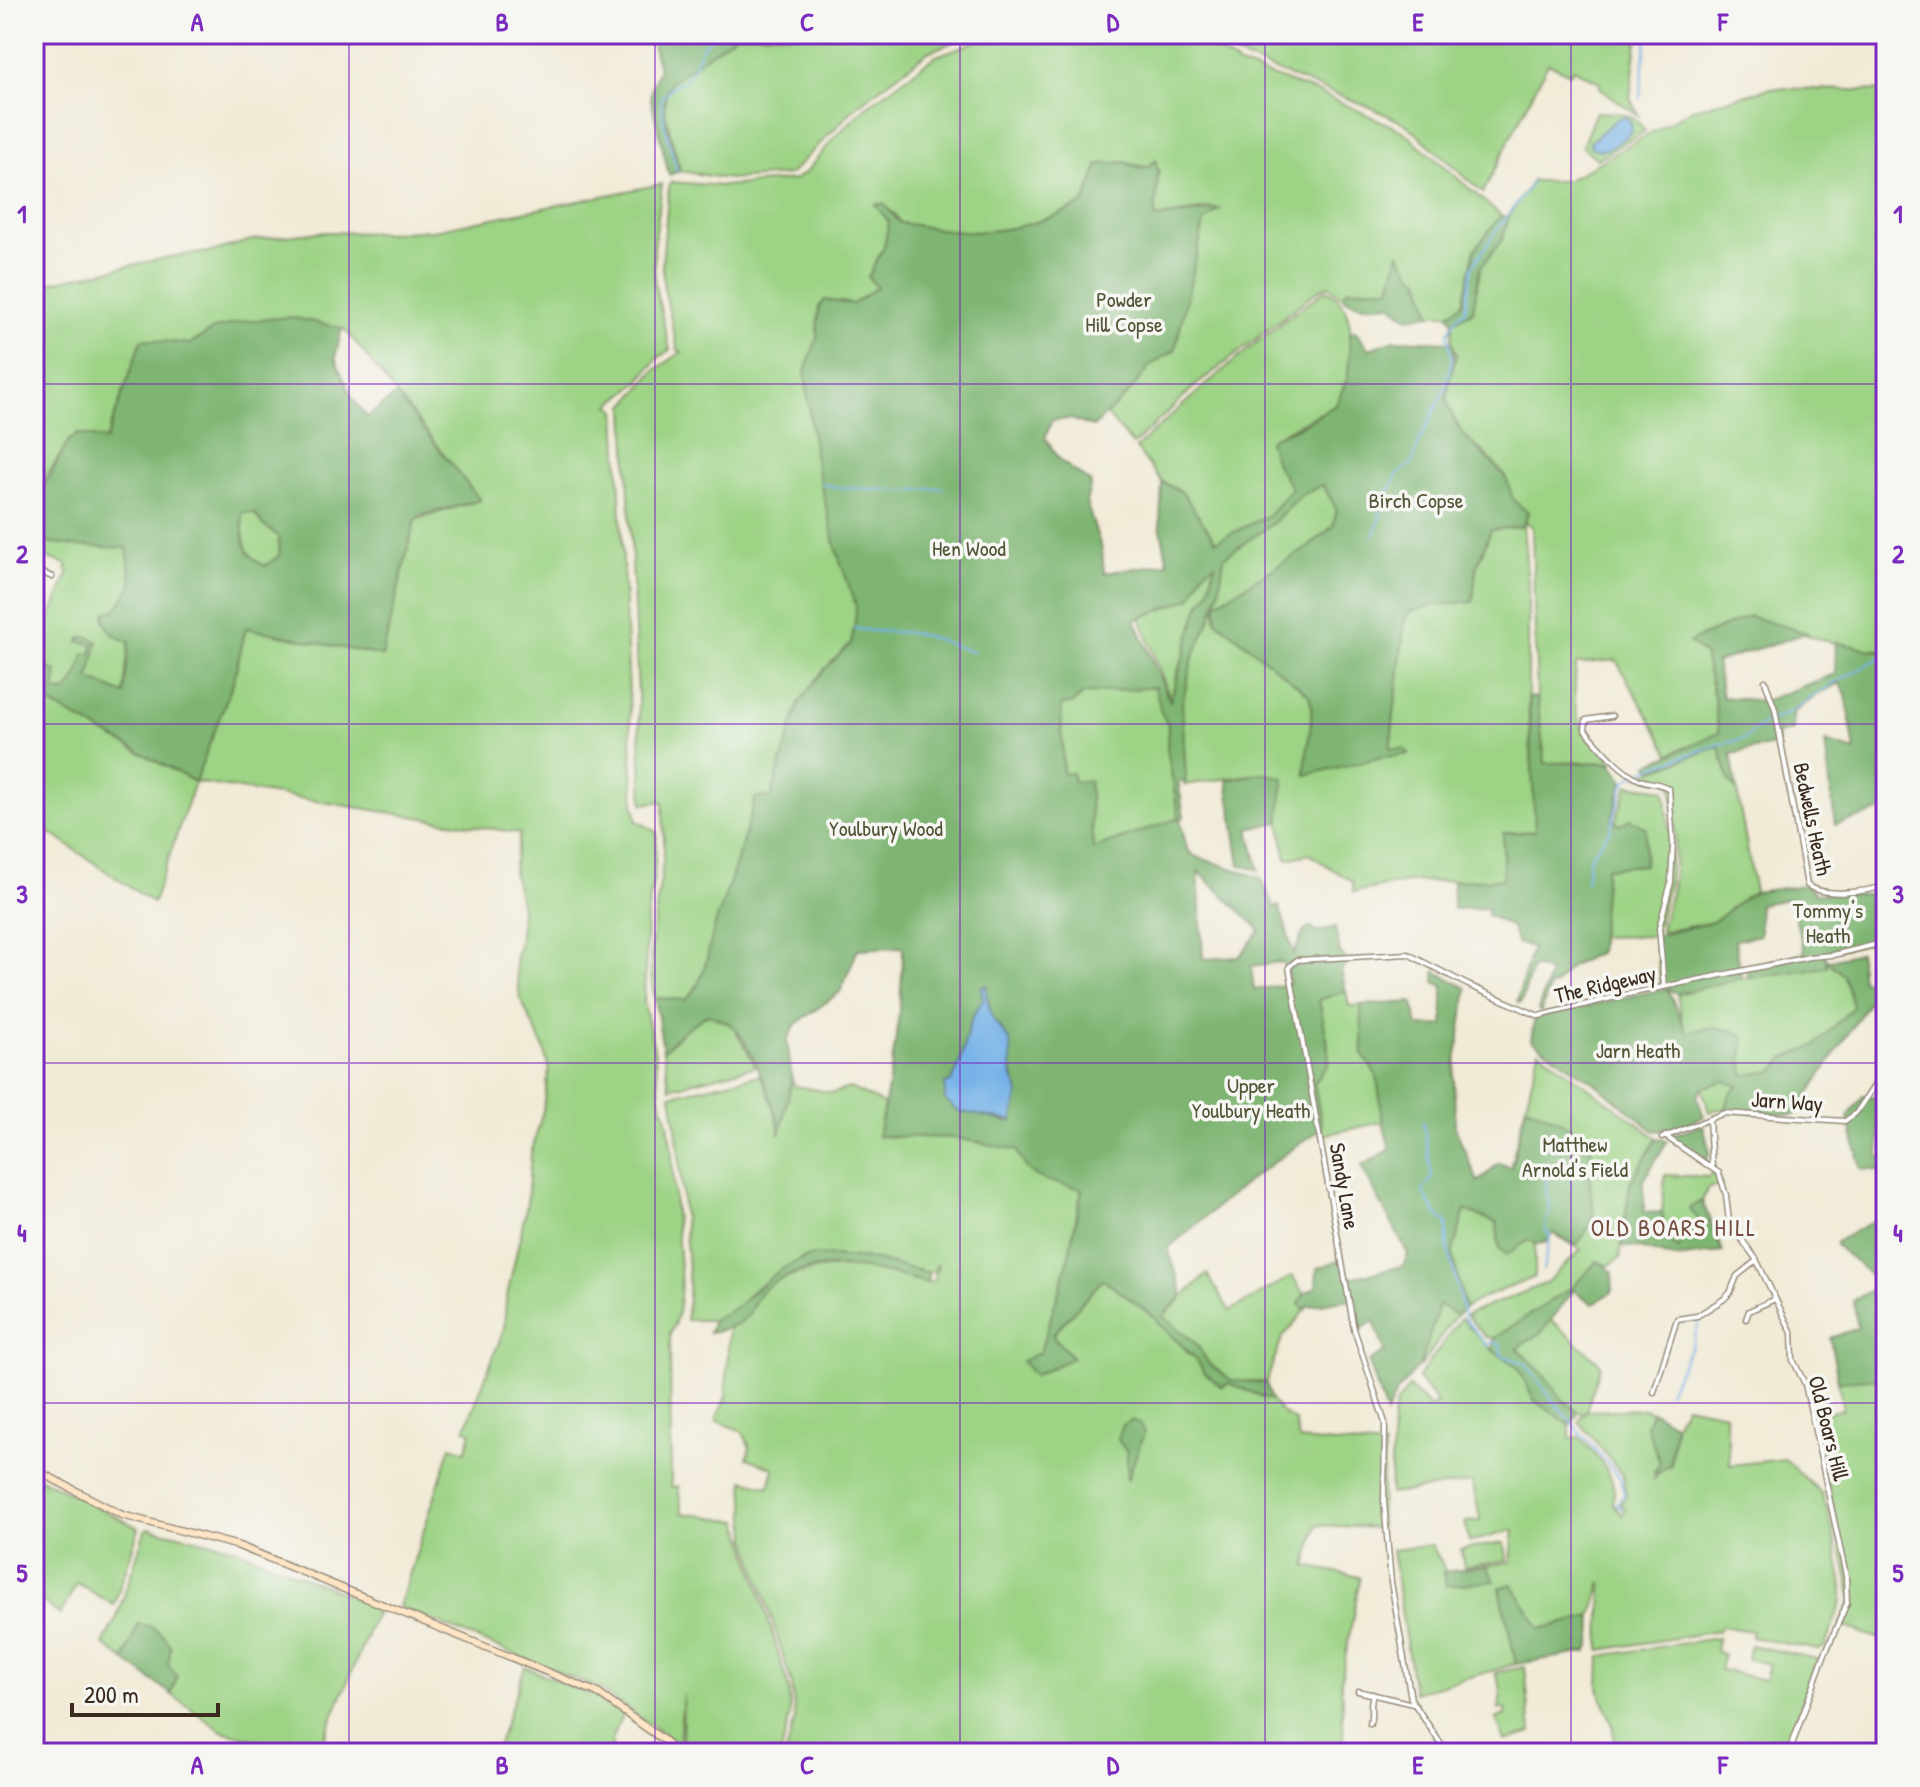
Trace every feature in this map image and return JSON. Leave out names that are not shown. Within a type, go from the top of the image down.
[{"type":"main road","points":[[34,1469],[122,1515],[239,1546],[596,1692],[665,1741],[674,1753]]},
{"type":"street","points":[[34,569],[52,577]]},
{"type":"street","points":[[34,595],[41,606],[34,622]]},
{"type":"street","name":"Bedwells Heath","points":[[1765,681],[1775,709],[1807,885],[1815,891],[1869,891],[1886,885]]},
{"type":"street","points":[[1612,716],[1586,720],[1583,724],[1585,730],[1622,768],[1641,781],[1669,789],[1673,843],[1671,882],[1659,928],[1664,987]]},
{"type":"street","name":"The Ridgeway","points":[[1293,962],[1408,954],[1470,986],[1539,1016],[1886,942]]},
{"type":"street","name":"Sandy Lane","points":[[1293,962],[1289,967],[1354,1329],[1384,1413],[1384,1502],[1391,1582],[1413,1704]]},
{"type":"street","name":"Jarn Way","points":[[1709,1120],[1724,1113],[1845,1121],[1856,1113],[1886,1068]]},
{"type":"street","points":[[1709,1120],[1663,1137],[1712,1168]]},
{"type":"street","name":"Old Boars Hill","points":[[1709,1120],[1712,1168],[1719,1173],[1725,1190],[1729,1222],[1756,1261],[1792,1333],[1793,1360],[1805,1384],[1848,1593],[1789,1753]]},
{"type":"street","points":[[1654,1392],[1673,1327],[1679,1317],[1697,1316],[1724,1299],[1737,1276],[1756,1261]]},
{"type":"street","points":[[1746,1319],[1749,1311],[1775,1299]]},
{"type":"street","points":[[1358,1691],[1413,1704],[1447,1753]]},
{"type":"street","points":[[1370,1724],[1373,1694]]},
{"type":"green space","points":[[649,34],[737,34],[671,82],[665,114],[680,171],[669,175],[651,99],[659,68]]},
{"type":"green space","points":[[665,34],[973,34],[928,52],[858,105],[789,175],[729,179],[680,171],[663,104],[667,88]]},
{"type":"green space","name":"Hen Wood","points":[[996,34],[1203,34],[1221,53],[1239,65],[1320,93],[1403,131],[1501,216],[1475,249],[1463,304],[1449,314],[1431,314],[1420,279],[1399,254],[1390,288],[1348,289],[1343,297],[1328,285],[1317,291],[1194,387],[1133,445],[1106,414],[1126,396],[1149,366],[1175,350],[1204,222],[1218,210],[1210,208],[1155,218],[1159,170],[1125,162],[1088,193],[1084,203],[1043,220],[1013,228],[969,232],[900,223],[894,213],[876,205],[889,222],[884,247],[868,277],[878,287],[853,304],[825,300],[819,307],[817,338],[1047,505],[1163,699],[1184,817],[1093,849],[851,643],[823,671],[799,703],[771,797],[755,799],[729,891],[714,928],[707,965],[696,990],[686,1000],[655,998],[651,961],[664,850],[663,801],[643,804],[625,406],[654,371],[682,352],[678,350],[664,288],[662,264],[669,186],[671,182],[723,186],[794,180],[806,172],[835,137],[865,108],[934,57]]},
{"type":"green space","points":[[1213,34],[1638,34],[1630,98],[1638,115],[1600,88],[1600,82],[1573,69],[1570,74],[1548,63],[1483,193],[1406,124],[1230,53]]},
{"type":"green space","points":[[1770,88],[1886,91],[1886,431],[1879,460],[1886,456],[1886,649],[1838,644],[1749,616],[1690,642],[1704,654],[1719,733],[1670,754],[1616,660],[1576,664],[1575,697],[1579,719],[1591,739],[1613,762],[1545,763],[1537,698],[1532,527],[1525,522],[1528,512],[1511,499],[1505,476],[1483,451],[1466,438],[1447,402],[1450,375],[1457,355],[1452,342],[1453,322],[1473,311],[1480,268],[1502,240],[1509,216],[1532,181],[1566,181],[1693,109]]},
{"type":"green space","points":[[1596,112],[1629,116],[1645,131],[1597,159],[1582,146]]},
{"type":"green space","points":[[1155,159],[1158,180],[1155,218],[1220,209],[1204,222],[1175,350],[1149,366],[1126,396],[1093,427],[1071,419],[1052,420],[1045,438],[1061,461],[1091,483],[1086,502],[1102,550],[1104,573],[1168,563],[1160,525],[1162,482],[1182,492],[1216,541],[1269,515],[1292,488],[1277,466],[1269,442],[1273,437],[1300,426],[1336,405],[1348,377],[1350,333],[1355,331],[1369,349],[1395,340],[1452,342],[1454,358],[1447,395],[1455,422],[1503,474],[1513,498],[1528,512],[1523,526],[1491,530],[1476,568],[1473,602],[1434,605],[1410,612],[1405,618],[1390,749],[1404,749],[1410,754],[1305,775],[1311,714],[1309,695],[1216,620],[1217,603],[1309,547],[1333,526],[1337,510],[1323,485],[1301,495],[1272,524],[1224,557],[1219,592],[1211,618],[1193,657],[1182,703],[1186,781],[1178,782],[1184,817],[1180,819],[1187,849],[1194,856],[1261,878],[1274,907],[1279,906],[1294,954],[1309,927],[1317,932],[1335,927],[1340,953],[1349,961],[1341,970],[1346,991],[1319,1000],[1329,1064],[1314,1083],[1322,1128],[1253,1177],[1168,1248],[1183,1295],[1163,1316],[1197,1345],[1209,1364],[1231,1380],[1266,1383],[1271,1400],[1228,1383],[1222,1387],[1205,1373],[1195,1358],[1158,1320],[1103,1279],[1052,1335],[1073,1358],[1034,1376],[1022,1361],[1040,1352],[1067,1265],[1082,1189],[1034,1175],[1021,1161],[1017,1150],[956,1138],[878,1136],[895,1042],[903,947],[858,949],[840,992],[796,1024],[787,1040],[792,1080],[780,1135],[762,1076],[738,1032],[729,1023],[708,1014],[683,1031],[663,1051],[655,998],[686,1000],[699,983],[755,798],[771,797],[799,703],[823,671],[851,643],[856,606],[837,552],[815,460],[805,371],[817,338],[819,307],[825,300],[853,304],[877,287],[868,277],[884,247],[889,222],[875,204],[884,204],[900,223],[960,231],[1013,228],[1043,220],[1084,203],[1099,164],[1125,162],[1141,169],[1150,166]],"holes":[[[1215,564],[1209,592],[1198,609],[1170,701],[1135,620],[1191,598],[1203,572]],[[1155,687],[1161,712],[1168,725],[1167,749],[1179,818],[1093,849],[1089,780],[1074,782],[1072,773],[1063,774],[1061,705],[1072,704],[1083,694]],[[1198,871],[1260,930],[1239,957],[1203,959]],[[1280,962],[1287,966],[1289,984],[1254,990],[1251,966]],[[987,999],[994,1021],[1002,1029],[1000,1041],[993,1042],[989,1050],[989,1064],[995,1067],[1002,1062],[1005,1051],[1011,1051],[1017,1096],[1007,1122],[962,1111],[945,1084],[951,1082],[963,1060],[970,1022]]]},
{"type":"green space","points":[[662,184],[654,249],[655,286],[670,350],[610,405],[616,409],[634,804],[637,821],[657,832],[654,877],[647,914],[644,1003],[662,1110],[665,1110],[670,1135],[680,1274],[679,1305],[670,1334],[671,1487],[678,1486],[682,1513],[739,1521],[789,1689],[790,1715],[781,1753],[682,1753],[683,1694],[679,1745],[599,1689],[399,1607],[451,1446],[466,1451],[471,1432],[465,1430],[504,1329],[506,1301],[527,1204],[531,1154],[543,1110],[549,1070],[544,1048],[520,998],[515,962],[520,938],[521,906],[513,871],[520,833],[195,782],[233,682],[246,627],[382,656],[415,520],[480,500],[342,328],[214,329],[190,344],[143,339],[106,440],[78,434],[34,496],[34,286],[175,256],[211,252],[252,240],[319,232],[434,230]]},
{"type":"green space","points":[[1501,216],[1509,216],[1502,240],[1480,268],[1473,311],[1453,322],[1449,314],[1463,303],[1475,249]]},
{"type":"green space","points":[[1399,253],[1412,273],[1420,279],[1431,314],[1408,318],[1390,304],[1360,304],[1343,297],[1348,289],[1390,288]]},
{"type":"green space","points":[[1325,290],[1335,295],[1342,304],[1350,326],[1348,375],[1336,405],[1282,433],[1277,466],[1292,487],[1269,515],[1216,542],[1182,492],[1162,482],[1136,448],[1228,366]]},
{"type":"green space","points":[[290,317],[342,328],[335,358],[352,398],[367,417],[396,395],[480,500],[415,520],[382,656],[246,628],[233,682],[195,782],[34,695],[34,688],[47,668],[57,672],[54,691],[67,692],[79,672],[84,654],[91,654],[93,644],[79,641],[82,637],[98,642],[89,679],[124,694],[129,642],[111,632],[105,613],[116,610],[132,585],[127,548],[74,546],[34,540],[34,496],[49,478],[69,440],[78,434],[106,440],[142,339],[190,344],[214,329],[244,321]],"holes":[[[242,513],[255,513],[263,525],[278,536],[280,555],[265,566],[251,556],[243,537]]]},
{"type":"green space","points":[[1323,485],[1337,510],[1333,526],[1309,547],[1217,603],[1224,557],[1272,524],[1301,495]]},
{"type":"green space","points":[[242,513],[254,513],[263,525],[278,536],[280,555],[265,566],[247,550]]},
{"type":"green space","points":[[1523,526],[1528,585],[1528,707],[1536,831],[1503,879],[1407,882],[1353,892],[1353,882],[1309,854],[1287,859],[1280,816],[1262,773],[1184,785],[1182,703],[1193,657],[1216,602],[1216,620],[1309,694],[1311,714],[1305,775],[1409,754],[1390,750],[1405,618],[1410,612],[1434,605],[1472,601],[1476,568],[1491,530]]},
{"type":"green space","points":[[34,540],[127,547],[132,585],[116,610],[105,613],[105,622],[129,642],[124,695],[89,679],[67,693],[34,688],[34,657],[69,571],[66,570],[68,565],[34,553]]},
{"type":"green space","points":[[1215,563],[1209,592],[1198,609],[1171,701],[1140,617],[1191,598],[1203,572]]},
{"type":"green space","points":[[1749,616],[1807,633],[1716,662],[1722,697],[1764,701],[1835,674],[1836,642],[1877,651],[1886,649],[1886,809],[1835,825],[1825,742],[1855,751],[1846,694],[1840,683],[1821,692],[1793,713],[1793,730],[1777,734],[1778,744],[1731,754],[1737,791],[1729,780],[1719,746],[1653,770],[1649,764],[1719,733],[1704,654],[1689,642]]},
{"type":"green space","points":[[34,695],[195,782],[153,903],[34,822]]},
{"type":"green space","points":[[1529,697],[1537,698],[1545,763],[1611,763],[1623,780],[1612,820],[1620,825],[1630,819],[1646,828],[1644,865],[1606,868],[1599,952],[1570,967],[1554,986],[1550,986],[1541,1012],[1538,1010],[1550,973],[1533,966],[1521,1003],[1517,1002],[1532,947],[1516,943],[1512,927],[1487,915],[1488,908],[1453,909],[1453,881],[1503,879],[1503,833],[1535,831]]},
{"type":"green space","points":[[1719,746],[1729,780],[1737,791],[1755,892],[1713,922],[1661,932],[1674,870],[1672,785],[1664,780],[1639,776]]},
{"type":"green space","points":[[1262,773],[1284,778],[1279,822],[1249,829],[1259,870],[1240,865],[1227,780]]},
{"type":"green space","points":[[1628,785],[1665,790],[1671,847],[1669,881],[1655,936],[1598,937],[1606,868],[1644,865],[1620,825],[1615,822]]},
{"type":"green space","name":"Tommy's Heath","points":[[1805,885],[1816,893],[1868,894],[1872,923],[1886,923],[1886,939],[1825,953],[1827,967],[1749,978],[1746,967],[1805,953],[1790,899],[1759,904],[1760,935],[1735,940],[1742,978],[1677,994],[1661,984],[1655,936],[1713,922],[1755,892]]},
{"type":"green space","points":[[1859,953],[1862,981],[1883,980],[1795,1115],[1718,1109],[1709,1112],[1677,994],[1742,978],[1826,967],[1827,961]]},
{"type":"green space","name":"Jarn Heath","points":[[1859,953],[1862,981],[1883,980],[1795,1115],[1725,1111],[1730,1094],[1738,1086],[1724,1081],[1702,1088],[1697,1097],[1704,1117],[1671,1129],[1654,1131],[1596,1084],[1531,1040],[1535,1018],[1667,988],[1687,1032],[1716,1028],[1737,1032],[1744,1036],[1744,1075],[1774,1071],[1785,1058],[1816,1045],[1853,1007],[1844,975],[1827,961]]},
{"type":"green space","points":[[1435,971],[1467,988],[1454,1075],[1455,1128],[1478,1182],[1499,1163],[1511,1168],[1526,1106],[1570,1127],[1592,1145],[1590,1174],[1594,1213],[1589,1227],[1576,1245],[1553,1233],[1546,1242],[1537,1244],[1528,1240],[1507,1255],[1499,1248],[1497,1223],[1465,1210],[1452,1254],[1465,1308],[1456,1315],[1439,1305],[1421,1363],[1396,1393],[1386,1414],[1369,1362],[1385,1352],[1374,1321],[1358,1331],[1352,1299],[1307,1306],[1305,1310],[1299,1304],[1304,1294],[1316,1287],[1317,1268],[1338,1261],[1349,1278],[1403,1266],[1408,1254],[1361,1166],[1390,1150],[1377,1076],[1363,1055],[1361,1005],[1413,1002],[1418,1027],[1443,1025],[1443,985],[1435,983]]},
{"type":"green space","points":[[1346,991],[1349,1006],[1361,1005],[1363,1055],[1377,1076],[1383,1122],[1323,1135],[1314,1083],[1329,1064],[1319,1000]]},
{"type":"green space","points":[[708,1014],[733,1026],[756,1066],[670,1088],[663,1051],[683,1031]]},
{"type":"green space","name":"Matthew Arnold's Field","points":[[1539,1051],[1657,1138],[1630,1183],[1620,1258],[1608,1266],[1597,1261],[1574,1286],[1494,1338],[1486,1337],[1466,1315],[1545,1284],[1581,1250],[1553,1233],[1546,1242],[1535,1244],[1535,1277],[1465,1308],[1452,1254],[1465,1210],[1497,1222]]},
{"type":"green space","points":[[760,1075],[772,1097],[780,1130],[792,1080],[795,1086],[833,1093],[850,1088],[884,1104],[878,1136],[956,1138],[1017,1150],[1065,1185],[1082,1188],[1067,1265],[1046,1335],[1072,1358],[1052,1335],[1103,1279],[1158,1320],[1188,1348],[1186,1351],[1205,1373],[1222,1387],[1228,1383],[1271,1400],[1282,1413],[1295,1421],[1299,1440],[1384,1447],[1380,1528],[1317,1525],[1306,1566],[1360,1577],[1341,1681],[1344,1744],[1370,1745],[1370,1753],[786,1753],[795,1719],[792,1684],[747,1539],[744,1480],[769,1487],[774,1468],[747,1458],[750,1448],[743,1432],[716,1420],[726,1397],[729,1328],[746,1314],[764,1289],[793,1275],[827,1268],[860,1268],[927,1283],[934,1281],[938,1263],[929,1273],[872,1259],[815,1255],[802,1258],[754,1289],[734,1311],[713,1320],[686,1320],[687,1257],[671,1095]]},
{"type":"green space","points":[[1863,1096],[1886,1099],[1886,1115],[1879,1115],[1879,1157],[1886,1158],[1886,1171],[1861,1169],[1848,1117]]},
{"type":"green space","points":[[1703,1125],[1710,1152],[1706,1161],[1671,1135]]},
{"type":"green space","points":[[1657,1138],[1667,1141],[1644,1180],[1644,1212],[1662,1213],[1667,1241],[1679,1248],[1685,1232],[1701,1222],[1689,1208],[1702,1201],[1723,1252],[1676,1258],[1622,1246],[1630,1183]]},
{"type":"green space","points":[[1713,1172],[1722,1186],[1708,1188],[1702,1201],[1690,1208],[1702,1222],[1679,1248],[1667,1241],[1662,1213],[1665,1175],[1708,1177]]},
{"type":"green space","points":[[1886,1214],[1886,1378],[1838,1381],[1830,1338],[1858,1328],[1853,1301],[1880,1284],[1836,1242]]},
{"type":"green space","points":[[815,1255],[872,1259],[929,1273],[927,1283],[865,1269],[822,1267],[802,1270],[764,1289],[740,1322],[709,1333],[713,1320],[727,1313],[772,1276],[798,1260]]},
{"type":"green space","points":[[1597,1261],[1613,1272],[1612,1292],[1593,1304],[1574,1290],[1541,1333],[1517,1348],[1578,1413],[1570,1425],[1534,1400],[1518,1367],[1492,1350],[1494,1338],[1574,1286]]},
{"type":"green space","points":[[1207,1274],[1230,1311],[1292,1276],[1304,1294],[1299,1304],[1305,1310],[1282,1338],[1266,1383],[1231,1380],[1209,1364],[1197,1345],[1163,1316]]},
{"type":"green space","points":[[1439,1304],[1456,1315],[1421,1366],[1421,1363]]},
{"type":"green space","points":[[1461,1318],[1492,1350],[1518,1367],[1534,1400],[1570,1425],[1570,1438],[1580,1437],[1599,1459],[1613,1484],[1613,1503],[1622,1515],[1625,1509],[1620,1504],[1626,1496],[1623,1476],[1579,1421],[1585,1412],[1578,1413],[1562,1399],[1544,1375],[1516,1347],[1541,1333],[1550,1319],[1601,1364],[1586,1411],[1647,1409],[1651,1413],[1646,1425],[1660,1463],[1652,1481],[1664,1467],[1671,1466],[1675,1425],[1685,1405],[1725,1413],[1730,1465],[1785,1459],[1822,1494],[1833,1530],[1842,1601],[1825,1646],[1819,1650],[1751,1637],[1752,1631],[1720,1626],[1718,1631],[1600,1650],[1602,1582],[1592,1616],[1540,1629],[1512,1584],[1500,1588],[1516,1664],[1414,1693],[1392,1550],[1432,1545],[1445,1572],[1511,1562],[1514,1530],[1469,1542],[1465,1522],[1481,1521],[1472,1482],[1390,1494],[1396,1404],[1409,1387],[1430,1407],[1437,1403],[1418,1378]]},
{"type":"green space","points":[[1886,1378],[1886,1641],[1840,1625],[1852,1600],[1814,1415],[1843,1410],[1838,1381]]},
{"type":"green space","points":[[1652,1411],[1675,1425],[1670,1464],[1660,1472],[1654,1472],[1660,1463],[1646,1425]]},
{"type":"green space","points":[[1132,1420],[1140,1423],[1144,1433],[1127,1481],[1127,1452],[1118,1440],[1123,1425]]},
{"type":"green space","points":[[34,1475],[139,1528],[114,1605],[77,1583],[60,1615],[34,1594]]},
{"type":"green space","points":[[149,1528],[234,1548],[378,1608],[318,1753],[306,1753],[222,1731],[171,1694],[177,1677],[138,1624],[124,1660],[103,1644],[117,1617],[145,1531]]},
{"type":"green space","points":[[1505,1543],[1507,1560],[1464,1567],[1461,1549]]},
{"type":"green space","points":[[1487,1566],[1495,1581],[1446,1586],[1444,1572]]},
{"type":"green space","points":[[1512,1584],[1540,1629],[1592,1616],[1591,1645],[1587,1652],[1516,1664],[1500,1588]]},
{"type":"green space","points":[[138,1624],[158,1631],[171,1647],[168,1664],[177,1676],[171,1694],[124,1660]]},
{"type":"green space","points":[[1718,1638],[1716,1651],[1724,1655],[1720,1670],[1765,1680],[1769,1664],[1747,1659],[1750,1645],[1817,1659],[1784,1753],[1617,1753],[1612,1724],[1599,1689],[1600,1656]]},
{"type":"green space","points":[[525,1667],[594,1696],[622,1714],[612,1741],[612,1753],[495,1753]]},
{"type":"green space","points":[[1525,1667],[1531,1733],[1505,1741],[1496,1719],[1505,1715],[1505,1709],[1499,1709],[1501,1689],[1495,1673]]},
{"type":"water","points":[[1625,117],[1631,122],[1631,132],[1627,136],[1607,149],[1591,147],[1590,142],[1617,119]]},
{"type":"water","points":[[986,985],[994,1021],[1010,1041],[1012,1075],[1019,1092],[1012,1121],[957,1111],[945,1100],[945,1084],[951,1082],[957,1071],[971,1022],[983,1000],[981,988]]},
{"type":"waterway","points":[[677,171],[664,124],[661,98],[674,85],[684,81],[692,71],[700,50],[713,34]]},
{"type":"waterway","points":[[1640,98],[1647,34]]},
{"type":"waterway","points":[[1374,536],[1385,498],[1397,475],[1412,463],[1445,389],[1452,359],[1448,333],[1458,316],[1465,311],[1472,267],[1532,183]]},
{"type":"waterway","points":[[821,483],[834,487],[903,491],[943,488]]},
{"type":"waterway","points":[[854,628],[920,634],[974,653]]},
{"type":"waterway","points":[[1586,883],[1589,859],[1610,830],[1625,782],[1638,772],[1744,739],[1764,723],[1786,714],[1828,687],[1886,657]]},
{"type":"waterway","points":[[1423,1121],[1432,1177],[1423,1192],[1437,1215],[1447,1222],[1447,1244],[1465,1319],[1487,1346],[1491,1342],[1500,1344],[1501,1355],[1525,1363],[1553,1401],[1620,1478],[1624,1494],[1617,1504],[1622,1509]]},
{"type":"waterway","points":[[1543,1270],[1550,1236],[1545,1228],[1549,1211],[1547,1167]]},
{"type":"waterway","points":[[1668,1392],[1692,1345],[1700,1320]]},
{"type":"district","name":"OLD BOARS HILL","points":[[1674,1227]]},
{"type":"park label","name":"Powder Hill Copse","points":[[1124,312]]},
{"type":"park label","name":"Birch Copse","points":[[1416,500]]},
{"type":"park label","name":"Youlbury Wood","points":[[886,828]]},
{"type":"park label","name":"Upper Youlbury Heath","points":[[1251,1098]]}]
